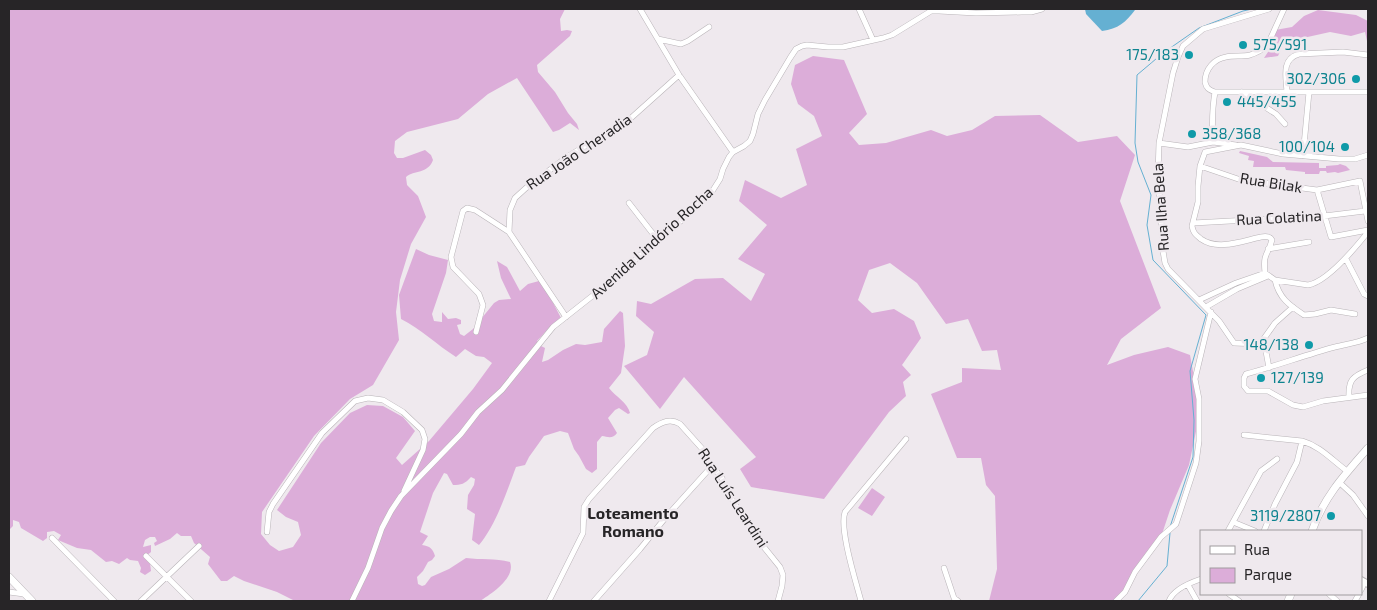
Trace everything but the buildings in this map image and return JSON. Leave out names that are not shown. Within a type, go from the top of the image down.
[{"type":"main road","points":[[1312,530],[1324,506],[1339,482],[1368,448]]},
{"type":"main road","points":[[9,578],[32,601]]},
{"type":"street","points":[[640,9],[679,75],[733,152]]},
{"type":"street","points":[[859,9],[873,40]]},
{"type":"street","name":"Avenida Lindório Rocha","points":[[352,601],[368,568],[382,528],[401,496],[461,434],[478,412],[502,390],[553,327],[629,266],[656,239],[682,220],[713,190],[720,179],[726,162],[733,152],[750,141],[758,114],[765,100],[796,49],[802,46],[814,45],[835,48],[892,35],[932,11],[1031,12],[1042,9]]},
{"type":"street","name":"Rua Ilha Bela","points":[[1260,344],[1234,343],[1206,306],[1168,269],[1162,251],[1158,174],[1159,143],[1173,73],[1183,46],[1203,29],[1268,9]]},
{"type":"street","points":[[1284,9],[1267,46],[1262,50],[1250,55],[1226,57],[1211,64],[1205,78],[1208,88],[1215,92],[1368,92]]},
{"type":"street","points":[[658,39],[681,44],[709,27]]},
{"type":"street","points":[[1287,92],[1287,62],[1292,56],[1343,52],[1368,55]]},
{"type":"street","name":"Rua João Cheradia","points":[[509,232],[510,210],[515,198],[567,157],[631,118],[679,75]]},
{"type":"street","points":[[1213,142],[1212,124],[1215,92]]},
{"type":"street","points":[[1242,92],[1276,114],[1285,124]]},
{"type":"street","points":[[1303,156],[1310,92]]},
{"type":"street","points":[[1159,143],[1188,146],[1213,142],[1283,154],[1355,159],[1368,154]]},
{"type":"street","points":[[1241,146],[1206,152],[1200,166],[1198,202],[1192,230],[1195,235],[1206,242],[1218,245],[1267,236],[1272,240],[1264,256],[1267,274],[1275,280],[1308,285],[1346,259],[1368,231]]},
{"type":"street","name":"Rua Bilak","points":[[1200,166],[1241,180],[1317,190],[1331,237],[1368,231]]},
{"type":"street","points":[[1317,190],[1360,181],[1368,221]]},
{"type":"street","points":[[629,203],[656,239]]},
{"type":"street","points":[[476,332],[483,305],[479,294],[453,267],[451,257],[463,211],[467,208],[475,210],[509,232],[566,317]]},
{"type":"street","name":"Rua Colatina","points":[[1193,223],[1324,216],[1365,211]]},
{"type":"street","points":[[1268,249],[1309,242]]},
{"type":"street","points":[[1346,259],[1364,294],[1368,296]]},
{"type":"street","points":[[1198,300],[1236,283],[1267,274]]},
{"type":"street","points":[[1206,306],[1267,274]]},
{"type":"street","points":[[1275,280],[1279,293],[1283,298],[1307,316],[1331,310],[1355,314]]},
{"type":"street","points":[[1269,368],[1264,346],[1260,344],[1275,323],[1293,306]]},
{"type":"street","points":[[1116,601],[1125,592],[1135,572],[1162,536],[1176,524],[1182,507],[1196,463],[1199,441],[1199,399],[1195,379],[1211,312]]},
{"type":"street","points":[[1368,338],[1246,374],[1244,378],[1244,386],[1248,391],[1268,391],[1293,405],[1303,407],[1323,401],[1368,395]]},
{"type":"street","points":[[1349,397],[1350,383],[1353,378],[1368,370]]},
{"type":"street","points":[[267,532],[269,512],[273,504],[322,433],[355,402],[368,398],[383,400],[404,412],[422,430],[425,439],[423,450],[401,496]]},
{"type":"street","name":"Rua Luís Leardini","points":[[550,601],[583,533],[584,507],[589,499],[653,428],[667,420],[676,421],[680,424],[706,453],[712,466],[722,478],[733,501],[759,541],[780,567],[783,575],[778,601]]},
{"type":"street","points":[[1244,435],[1302,441],[1313,445],[1347,471]]},
{"type":"street","points":[[861,601],[846,544],[843,517],[845,512],[906,439]]},
{"type":"street","points":[[1264,530],[1275,504],[1297,462],[1302,441]]},
{"type":"street","points":[[1229,530],[1261,471],[1277,458]]},
{"type":"street","points":[[594,601],[712,466]]},
{"type":"street","points":[[1339,482],[1353,495],[1368,516]]},
{"type":"street","points":[[1233,522],[1253,530]]},
{"type":"street","points":[[52,538],[114,601]]},
{"type":"street","points":[[141,601],[199,546]]},
{"type":"street","points":[[146,556],[191,601]]},
{"type":"street","points":[[944,568],[954,598],[958,601]]},
{"type":"street","points":[[1169,601],[1175,592],[1200,579]]},
{"type":"street","points":[[1188,585],[1197,601]]},
{"type":"street","points":[[9,592],[24,594]]},
{"type":"green space","points":[[9,9],[565,9],[560,19],[561,31],[572,31],[570,36],[537,65],[538,72],[555,92],[577,124],[579,130],[570,123],[553,132],[517,78],[488,94],[458,119],[407,132],[395,141],[394,153],[397,158],[403,158],[425,150],[431,155],[433,160],[428,168],[406,177],[407,185],[418,196],[426,217],[411,244],[400,280],[396,312],[399,340],[373,385],[350,399],[314,436],[262,512],[261,534],[270,545],[279,551],[293,547],[301,535],[298,522],[286,517],[277,510],[321,443],[350,413],[367,405],[383,406],[403,417],[415,431],[396,458],[402,465],[429,441],[473,389],[492,363],[484,357],[476,356],[465,349],[456,357],[401,319],[399,295],[416,249],[448,260],[446,273],[432,314],[434,321],[442,322],[442,312],[448,319],[456,318],[461,320],[461,324],[457,325],[460,334],[464,336],[473,329],[494,303],[499,300],[511,299],[501,278],[497,261],[507,267],[520,291],[528,284],[539,281],[561,318],[537,341],[545,348],[542,362],[576,344],[585,345],[602,342],[604,329],[620,311],[623,313],[625,346],[621,373],[609,388],[624,403],[630,413],[628,414],[619,408],[608,418],[617,433],[612,437],[602,436],[597,442],[597,469],[592,473],[586,469],[574,449],[568,433],[560,431],[544,436],[525,465],[516,467],[496,518],[479,545],[472,540],[475,514],[467,509],[468,495],[475,479],[471,477],[463,484],[453,485],[447,474],[444,473],[433,493],[420,532],[428,536],[422,545],[431,548],[435,556],[417,577],[418,584],[425,585],[431,577],[449,569],[466,558],[510,562],[511,568],[506,580],[496,590],[480,601],[295,601],[277,592],[234,576],[227,581],[221,581],[208,564],[210,557],[194,543],[191,536],[181,536],[177,533],[170,539],[155,546],[154,543],[157,541],[155,537],[145,540],[143,547],[151,545],[151,552],[145,557],[150,563],[151,571],[145,575],[140,572],[141,568],[138,561],[127,558],[119,564],[112,561],[106,562],[91,550],[77,548],[58,540],[61,535],[54,531],[47,532],[47,538],[43,541],[21,528],[19,522],[13,520],[13,526],[9,530]]},
{"type":"green space","points":[[1318,10],[1356,15],[1368,21],[1368,41],[1365,32],[1351,36],[1330,32],[1294,40],[1283,45],[1278,56],[1264,58],[1270,49],[1275,30],[1292,27],[1304,16]]},
{"type":"green space","points":[[813,56],[844,60],[867,114],[849,133],[859,145],[886,143],[931,130],[947,136],[972,130],[995,116],[1040,115],[1078,142],[1117,136],[1135,155],[1120,201],[1161,308],[1121,339],[1107,365],[1134,355],[1168,347],[1190,355],[1199,417],[1189,465],[1161,537],[1116,601],[989,601],[997,569],[995,496],[986,485],[981,458],[957,458],[931,394],[962,382],[962,368],[1001,370],[997,350],[982,351],[968,319],[946,324],[917,283],[890,263],[869,270],[858,300],[872,313],[894,309],[914,321],[921,338],[902,365],[911,375],[903,382],[906,396],[889,412],[824,499],[751,487],[740,469],[756,457],[684,377],[660,409],[624,366],[647,355],[654,332],[636,316],[637,301],[651,304],[695,279],[723,278],[751,301],[765,274],[738,259],[767,225],[739,201],[745,180],[781,198],[807,185],[796,149],[822,136],[814,116],[798,104],[791,84],[795,65]]},
{"type":"green space","points":[[1240,151],[1267,157],[1273,162],[1319,163],[1319,168],[1340,164],[1350,170],[1338,173],[1320,171],[1319,174],[1305,174],[1305,172],[1286,170],[1285,167],[1253,167],[1254,161],[1248,160],[1249,156],[1239,153]]},
{"type":"green space","points":[[872,488],[885,497],[872,516],[858,508]]},
{"type":"water","points":[[1085,9],[1135,10],[1121,24],[1113,29],[1102,31],[1086,14]]},
{"type":"waterway","points":[[1170,527],[1193,457],[1194,420],[1190,371],[1206,315],[1153,260],[1147,225],[1151,195],[1138,162],[1135,143],[1137,75],[1163,53],[1199,28],[1252,9]]},
{"type":"waterway","points":[[1138,601],[1167,566],[1170,533]]},
{"type":"place","name":"575/591","points":[[1243,45]]},
{"type":"place","name":"175/183","points":[[1189,55]]},
{"type":"place","name":"302/306","points":[[1356,79]]},
{"type":"place","name":"445/455","points":[[1227,102]]},
{"type":"place","name":"358/368","points":[[1192,134]]},
{"type":"place","name":"100/104","points":[[1345,147]]},
{"type":"place","name":"148/138","points":[[1309,345]]},
{"type":"place","name":"127/139","points":[[1261,378]]},
{"type":"place","name":"3119/2807","points":[[1331,516]]},
{"type":"district","name":"Loteamento Romano","points":[[633,522]]}]
